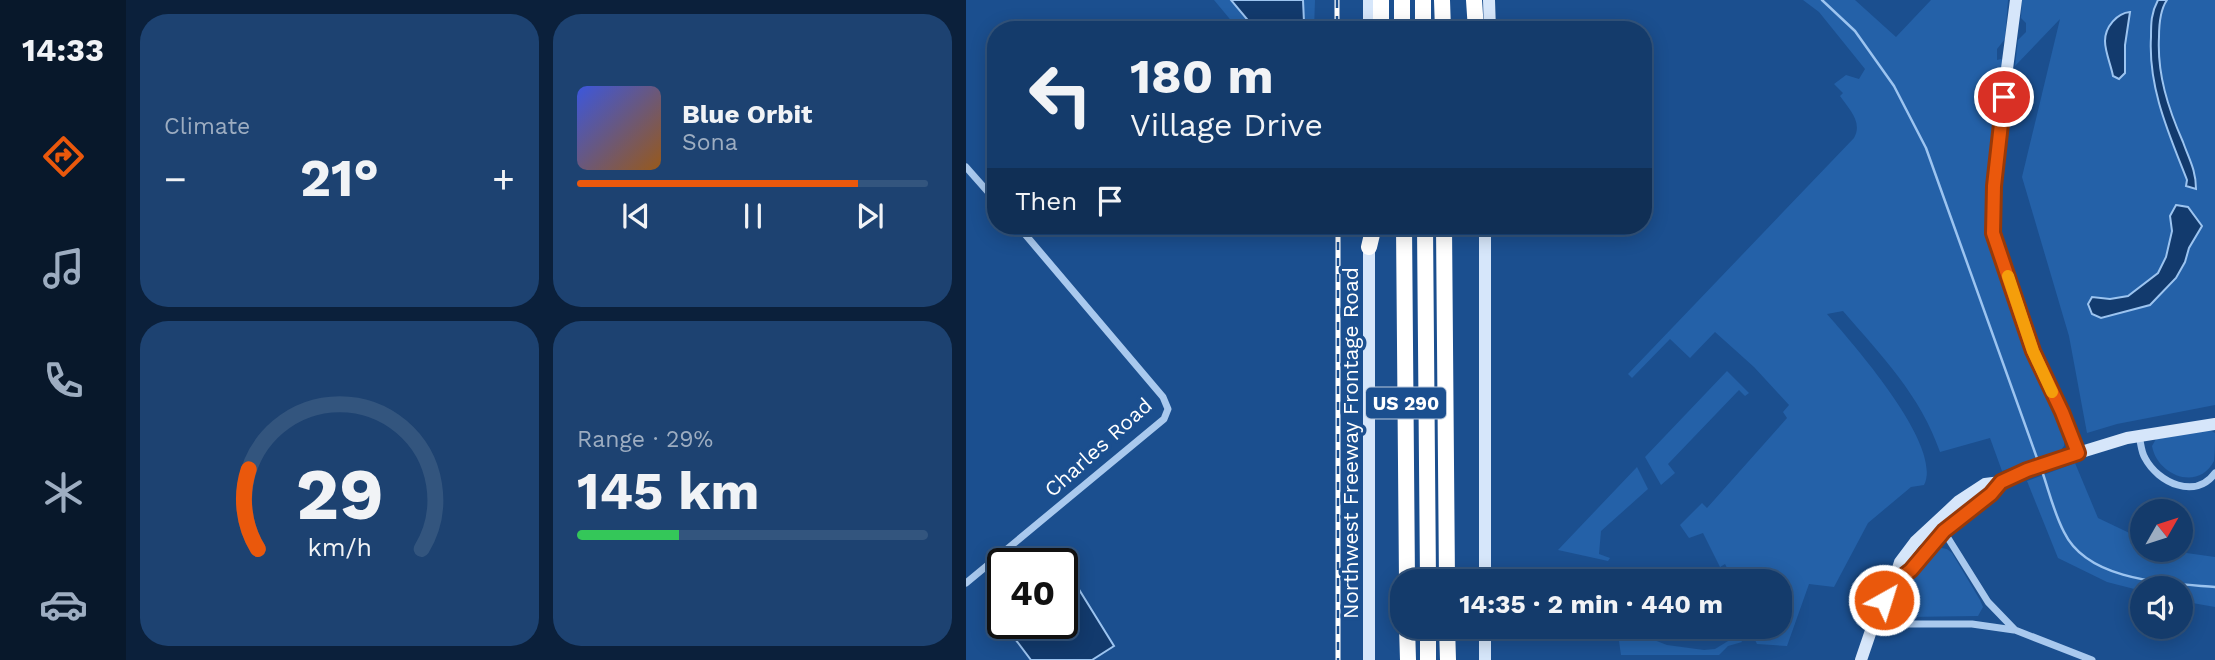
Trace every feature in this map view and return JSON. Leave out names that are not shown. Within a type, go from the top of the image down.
[{"type":"highway","points":[[1381,0],[1381,21]]},
{"type":"highway","points":[[1402,0],[1402,21]]},
{"type":"highway","points":[[1423,0],[1423,21]]},
{"type":"highway","points":[[1442,0],[1443,21]]},
{"type":"highway","points":[[1474,0],[1475,21]]},
{"type":"highway","points":[[1369,247],[1372,235]]},
{"type":"highway","name":"US 290","points":[[1404,235],[1407,569]]},
{"type":"highway","points":[[1425,235],[1427,569]]},
{"type":"highway","name":"US 290","points":[[1444,235],[1447,569]]},
{"type":"highway","points":[[1407,639],[1408,660]]},
{"type":"highway","points":[[1428,639],[1428,660]]},
{"type":"highway","points":[[1447,639],[1448,660]]},
{"type":"street","points":[[1369,0],[1369,21]]},
{"type":"street","points":[[1489,0],[1490,21]]},
{"type":"street","points":[[2016,0],[1997,145],[1993,233],[2033,351],[2078,453]]},
{"type":"street","points":[[966,167],[987,191]]},
{"type":"street","name":"Charles Road","points":[[966,583],[1164,419],[1168,409],[1163,397],[1025,235]]},
{"type":"street","name":"Northwest Freeway Frontage Road","points":[[1369,235],[1369,660]]},
{"type":"street","points":[[1485,235],[1485,569]]},
{"type":"street","points":[[1861,660],[1876,616],[1893,584],[1911,570],[1940,525],[1991,494],[2001,482],[2052,461],[2139,436],[2215,424]]},
{"type":"street","points":[[2139,436],[2144,457],[2157,475],[2175,486],[2197,486],[2215,473]]},
{"type":"street","points":[[1940,525],[1988,602],[2015,630]]},
{"type":"street","points":[[1876,616],[1901,624],[1972,624],[2015,630],[2092,660]]},
{"type":"street","points":[[1485,639],[1485,660]]},
{"type":"shaded area","points":[[1214,0],[1315,0],[1314,21],[1232,21]]},
{"type":"shaded area","points":[[1231,0],[1303,0],[1304,21],[1248,21]]},
{"type":"shaded area","points":[[1803,0],[1855,0],[1896,37],[1931,0],[2008,0],[2005,39],[1997,49],[1997,60],[2003,61],[1985,201],[1990,249],[2018,331],[2065,438],[2060,451],[2002,471],[1990,438],[1940,452],[1922,413],[1899,377],[1843,311],[1827,314],[1893,396],[1921,446],[1927,468],[1924,485],[1911,487],[1868,523],[1834,587],[1809,584],[1792,632],[1792,569],[1728,569],[1725,564],[1720,567],[1703,533],[1689,538],[1680,525],[1702,503],[1707,508],[1787,418],[1783,412],[1789,405],[1754,367],[1715,332],[1690,358],[1670,339],[1632,378],[1628,374],[1854,138],[1856,121],[1840,96],[1843,93],[1834,84],[1846,75],[1859,79],[1865,69],[1819,12]]},
{"type":"shaded area","points":[[2022,0],[2215,0],[2215,405],[2117,424],[2087,433],[2069,336],[2022,177],[2060,19],[2015,66],[2018,40],[2026,32],[2026,23],[2021,18]]},
{"type":"shaded area","points":[[2158,0],[2167,0],[2161,13],[2159,28],[2162,78],[2193,170],[2196,189],[2186,186],[2187,180],[2156,93],[2151,32]]},
{"type":"shaded area","points":[[2130,12],[2125,45],[2125,73],[2119,79],[2113,76],[2105,41],[2109,26],[2116,18]]},
{"type":"shaded area","points":[[2176,205],[2188,207],[2202,226],[2176,278],[2150,305],[2101,318],[2092,314],[2088,304],[2092,297],[2110,299],[2128,296],[2158,273],[2166,257],[2172,231],[2170,216]]},
{"type":"shaded area","points":[[1727,371],[1749,393],[1745,396],[1739,390],[1668,464],[1675,473],[1661,485],[1645,457]]},
{"type":"shaded area","points":[[2210,430],[2215,433],[2214,461],[2198,476],[2189,478],[2170,472],[2155,456],[2152,446],[2156,439]]},
{"type":"shaded area","points":[[2075,463],[2098,518],[2130,533],[2130,562],[2193,562],[2193,554],[2215,557],[2215,607],[2193,603],[2193,576],[2130,576],[2130,588],[2107,582],[2058,558],[2027,481]]},
{"type":"shaded area","points":[[1637,467],[1648,489],[1601,531],[1599,554],[1610,558],[1608,561],[1558,550]]},
{"type":"shaded area","points":[[1936,547],[1952,553],[1983,607],[1978,616],[1906,617],[1897,611],[1899,595],[1904,586]]},
{"type":"shaded area","points":[[1078,588],[1114,646],[1092,660],[1031,660],[1015,639],[1078,639]]},
{"type":"shaded area","points":[[1619,639],[1653,639],[1667,645],[1704,650],[1715,649],[1731,639],[1740,639],[1742,642],[1728,646],[1719,655],[1621,655]]},
{"type":"shaded area","points":[[1789,639],[1787,646],[1757,644],[1755,640]]},
{"type":"waterway","points":[[1822,0],[1855,31],[1894,86],[1926,148],[2038,461]]},
{"type":"waterway","points":[[2042,471],[2064,532],[2075,549],[2091,561],[2131,577],[2215,587]]},
{"type":"railway","points":[[1337,0],[1337,21]]},
{"type":"railway","points":[[1338,235],[1338,660]]},
{"type":"slow traffic","points":[[2008,276],[2033,351],[2052,392]]},
{"type":"route","points":[[1884,600],[1893,584],[1911,570],[1944,531],[1991,494],[2001,482],[2078,453],[2033,351],[1993,233],[1997,145],[2004,97]]}]
